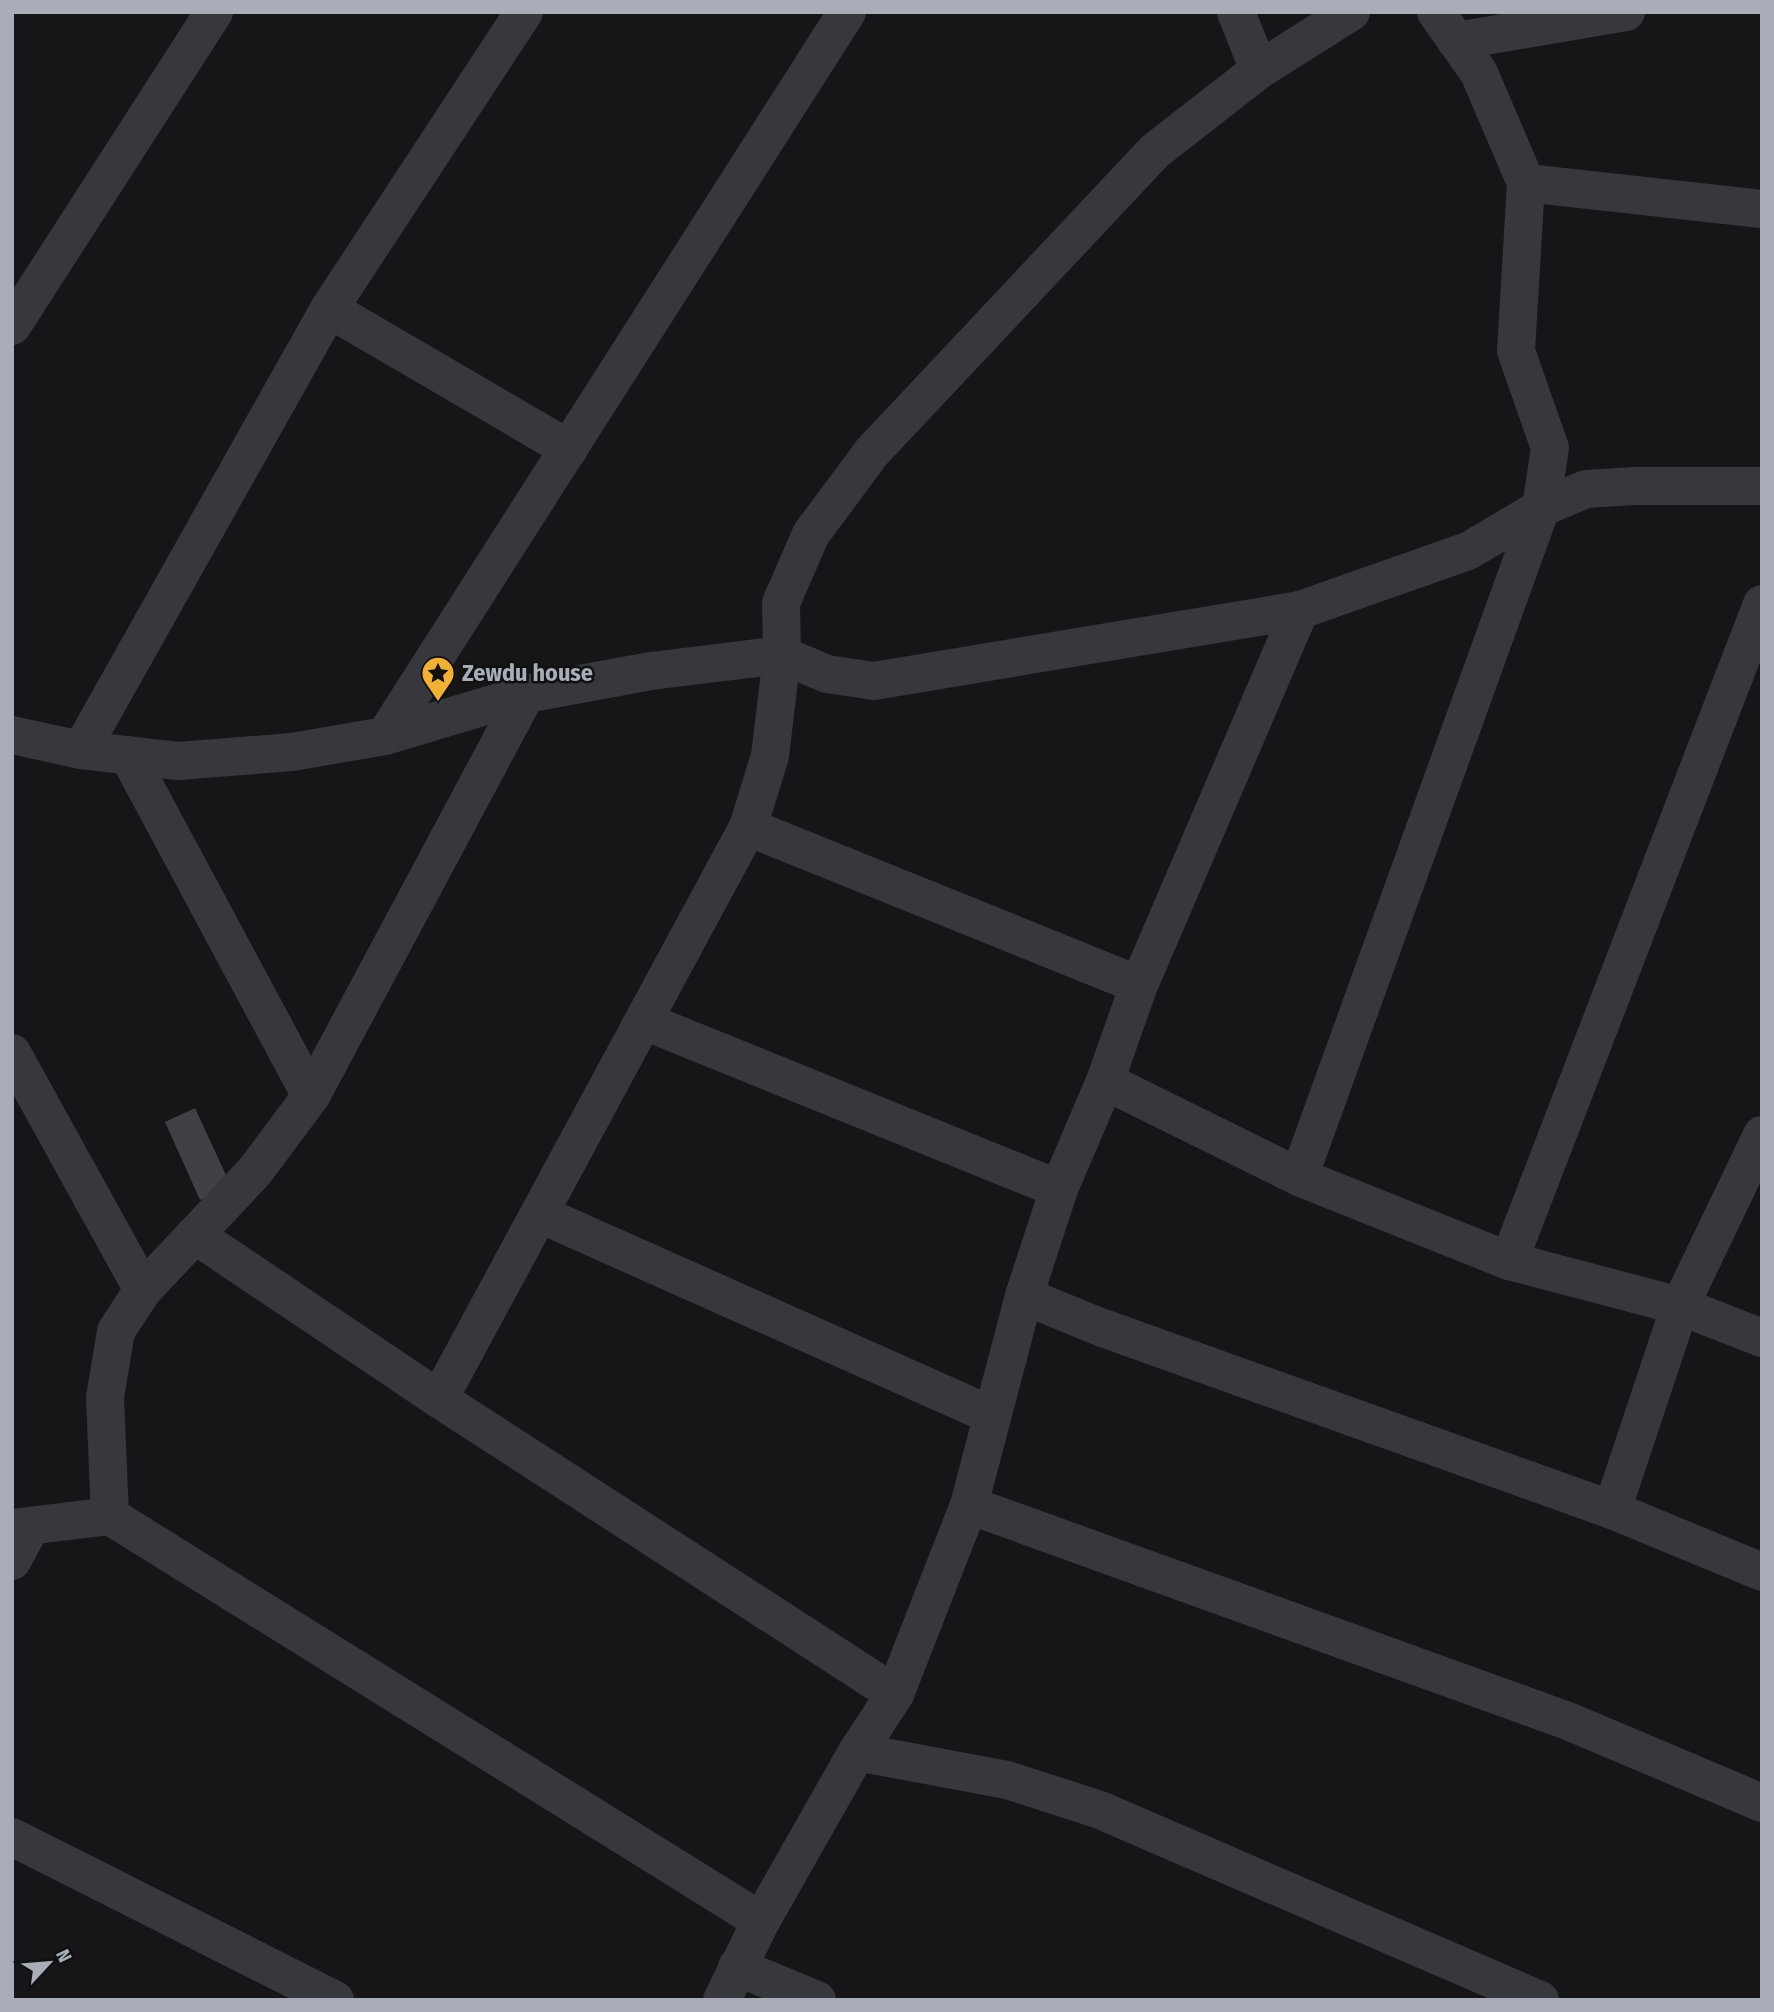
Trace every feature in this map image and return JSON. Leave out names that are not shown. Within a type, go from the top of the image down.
[{"type":"street","points":[[12,326],[214,12]]},
{"type":"street","points":[[81,750],[329,309],[524,12]]},
{"type":"street","points":[[385,736],[847,12]]},
{"type":"street","points":[[1236,12],[1259,70]]},
{"type":"street","points":[[439,1399],[748,827],[771,756],[782,655],[781,603],[811,534],[872,452],[1155,151],[1259,70],[1351,12]]},
{"type":"street","points":[[1446,27],[1626,12]]},
{"type":"street","points":[[1299,1177],[1541,508],[1550,448],[1517,351],[1526,183],[1479,73],[1446,27]]},
{"type":"street","points":[[1526,183],[1762,209]]},
{"type":"street","points":[[329,309],[569,449]]},
{"type":"street","points":[[12,735],[81,750],[178,761],[292,752],[385,736],[526,694],[651,671],[782,655],[827,674],[874,681],[1300,610],[1468,551],[1541,508],[1587,489],[1634,486],[1762,486]]},
{"type":"street","points":[[1509,1261],[1762,604]]},
{"type":"street","points":[[817,2000],[730,1983],[761,1921],[857,1752],[895,1693],[969,1505],[1024,1296],[1059,1189],[1105,1081],[1139,985],[1300,610]]},
{"type":"street","points":[[110,1516],[105,1397],[116,1331],[144,1290],[255,1171],[311,1096],[526,694]]},
{"type":"street","points":[[128,755],[311,1096]]},
{"type":"street","points":[[748,827],[1139,985]]},
{"type":"street","points":[[644,1021],[1059,1189]]},
{"type":"street","points":[[12,1053],[144,1290]]},
{"type":"street","points":[[1105,1081],[1299,1177],[1509,1261],[1680,1306],[1762,1338]]},
{"type":"street","points":[[1612,1510],[1680,1306],[1762,1135]]},
{"type":"street","points":[[540,1214],[991,1415]]},
{"type":"street","points":[[195,1235],[439,1399],[895,1693]]},
{"type":"street","points":[[1024,1296],[1100,1327],[1612,1510],[1762,1572]]},
{"type":"street","points":[[969,1505],[1567,1721],[1762,1803]]},
{"type":"street","points":[[12,1561],[22,1527],[110,1516],[761,1921]]},
{"type":"street","points":[[857,1752],[1007,1780],[1100,1810],[1540,2000]]},
{"type":"street","points":[[12,1837],[335,2000]]},
{"type":"building","points":[[195,1108],[231,1186],[200,1200],[165,1122]]},
{"type":"place","name":"Zewdu house","points":[[438,703]]}]
